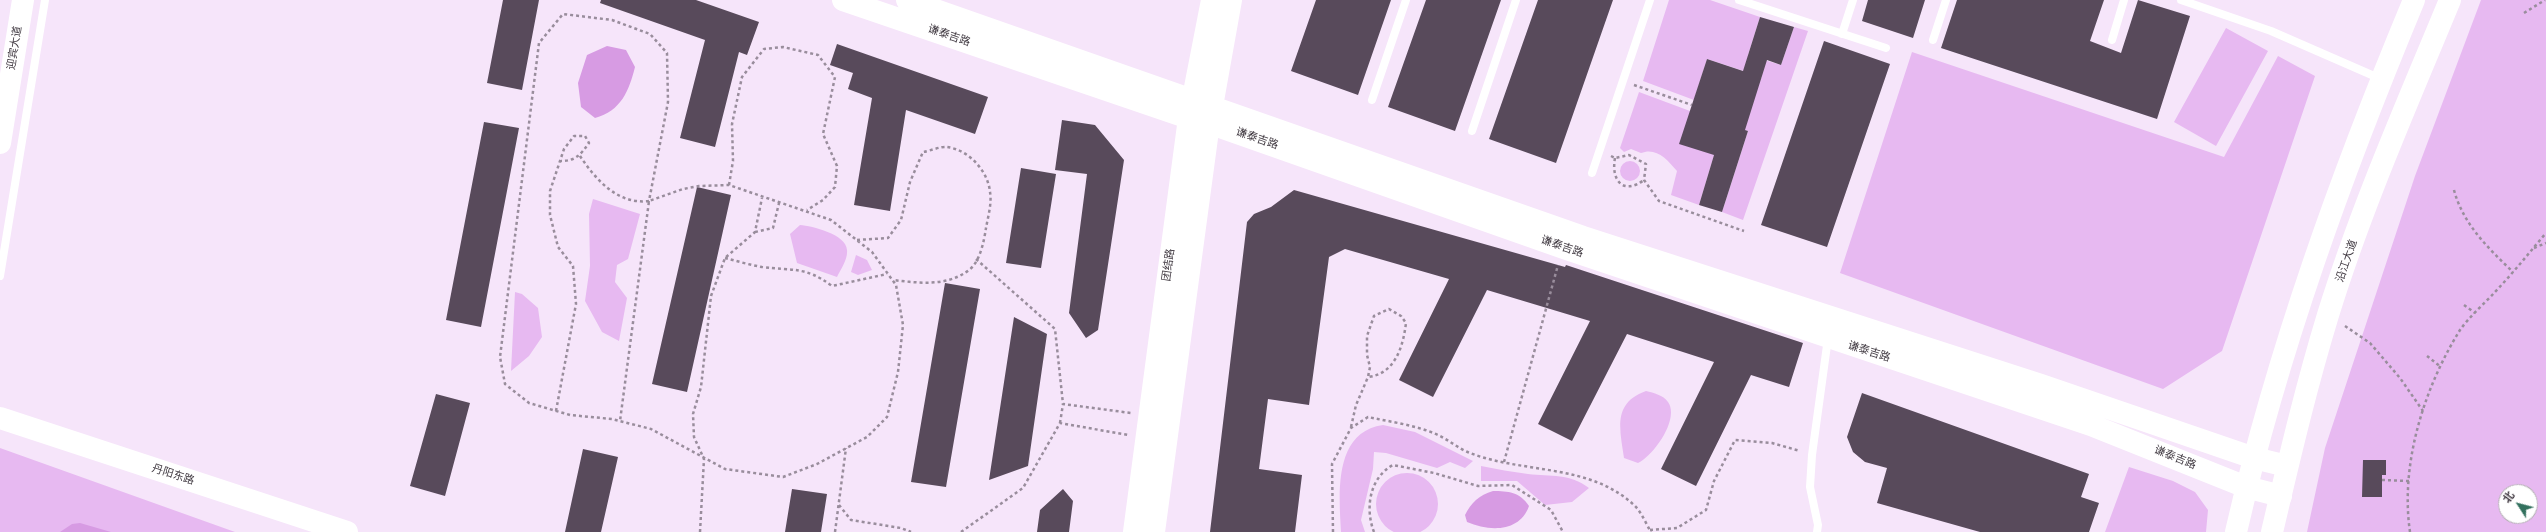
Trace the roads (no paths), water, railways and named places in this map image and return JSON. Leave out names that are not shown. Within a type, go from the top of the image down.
[{"type":"street","name":"迎宾大道","points":[[0,143],[23,0]]},
{"type":"street","name":"谦泰吉路","points":[[843,0],[1200,112],[2041,385],[2254,458],[2287,466]]},
{"type":"street","name":"谦泰吉路","points":[[907,0],[1200,112],[1564,248],[1828,338],[2091,425],[2246,487],[2281,496]]},
{"type":"street","name":"团结路","points":[[1154,532],[1212,0]]},
{"type":"street","name":"团结路","points":[[1134,532],[1149,416],[1200,112],[1231,0]]},
{"type":"street","points":[[2236,532],[2254,458],[2327,220],[2381,79],[2414,0]]},
{"type":"street","name":"沿江大道","points":[[2272,532],[2287,466],[2328,315],[2357,232],[2450,0]]},
{"type":"street","name":"丹阳东路","points":[[0,418],[347,532]]},
{"type":"lane","points":[[0,276],[45,0]]},
{"type":"lane","points":[[1372,100],[1406,0]]},
{"type":"lane","points":[[1472,131],[1516,0]]},
{"type":"lane","points":[[1592,173],[1650,0]]},
{"type":"lane","points":[[1739,0],[1754,2],[1842,34],[1886,48]]},
{"type":"lane","points":[[1842,34],[1853,0]]},
{"type":"lane","points":[[1933,40],[1946,0]]},
{"type":"lane","points":[[2112,40],[2124,0]]},
{"type":"lane","points":[[2181,0],[2271,31],[2381,79]]},
{"type":"lane","points":[[1817,532],[1818,525],[1810,487],[1812,455],[1828,338]]}]
